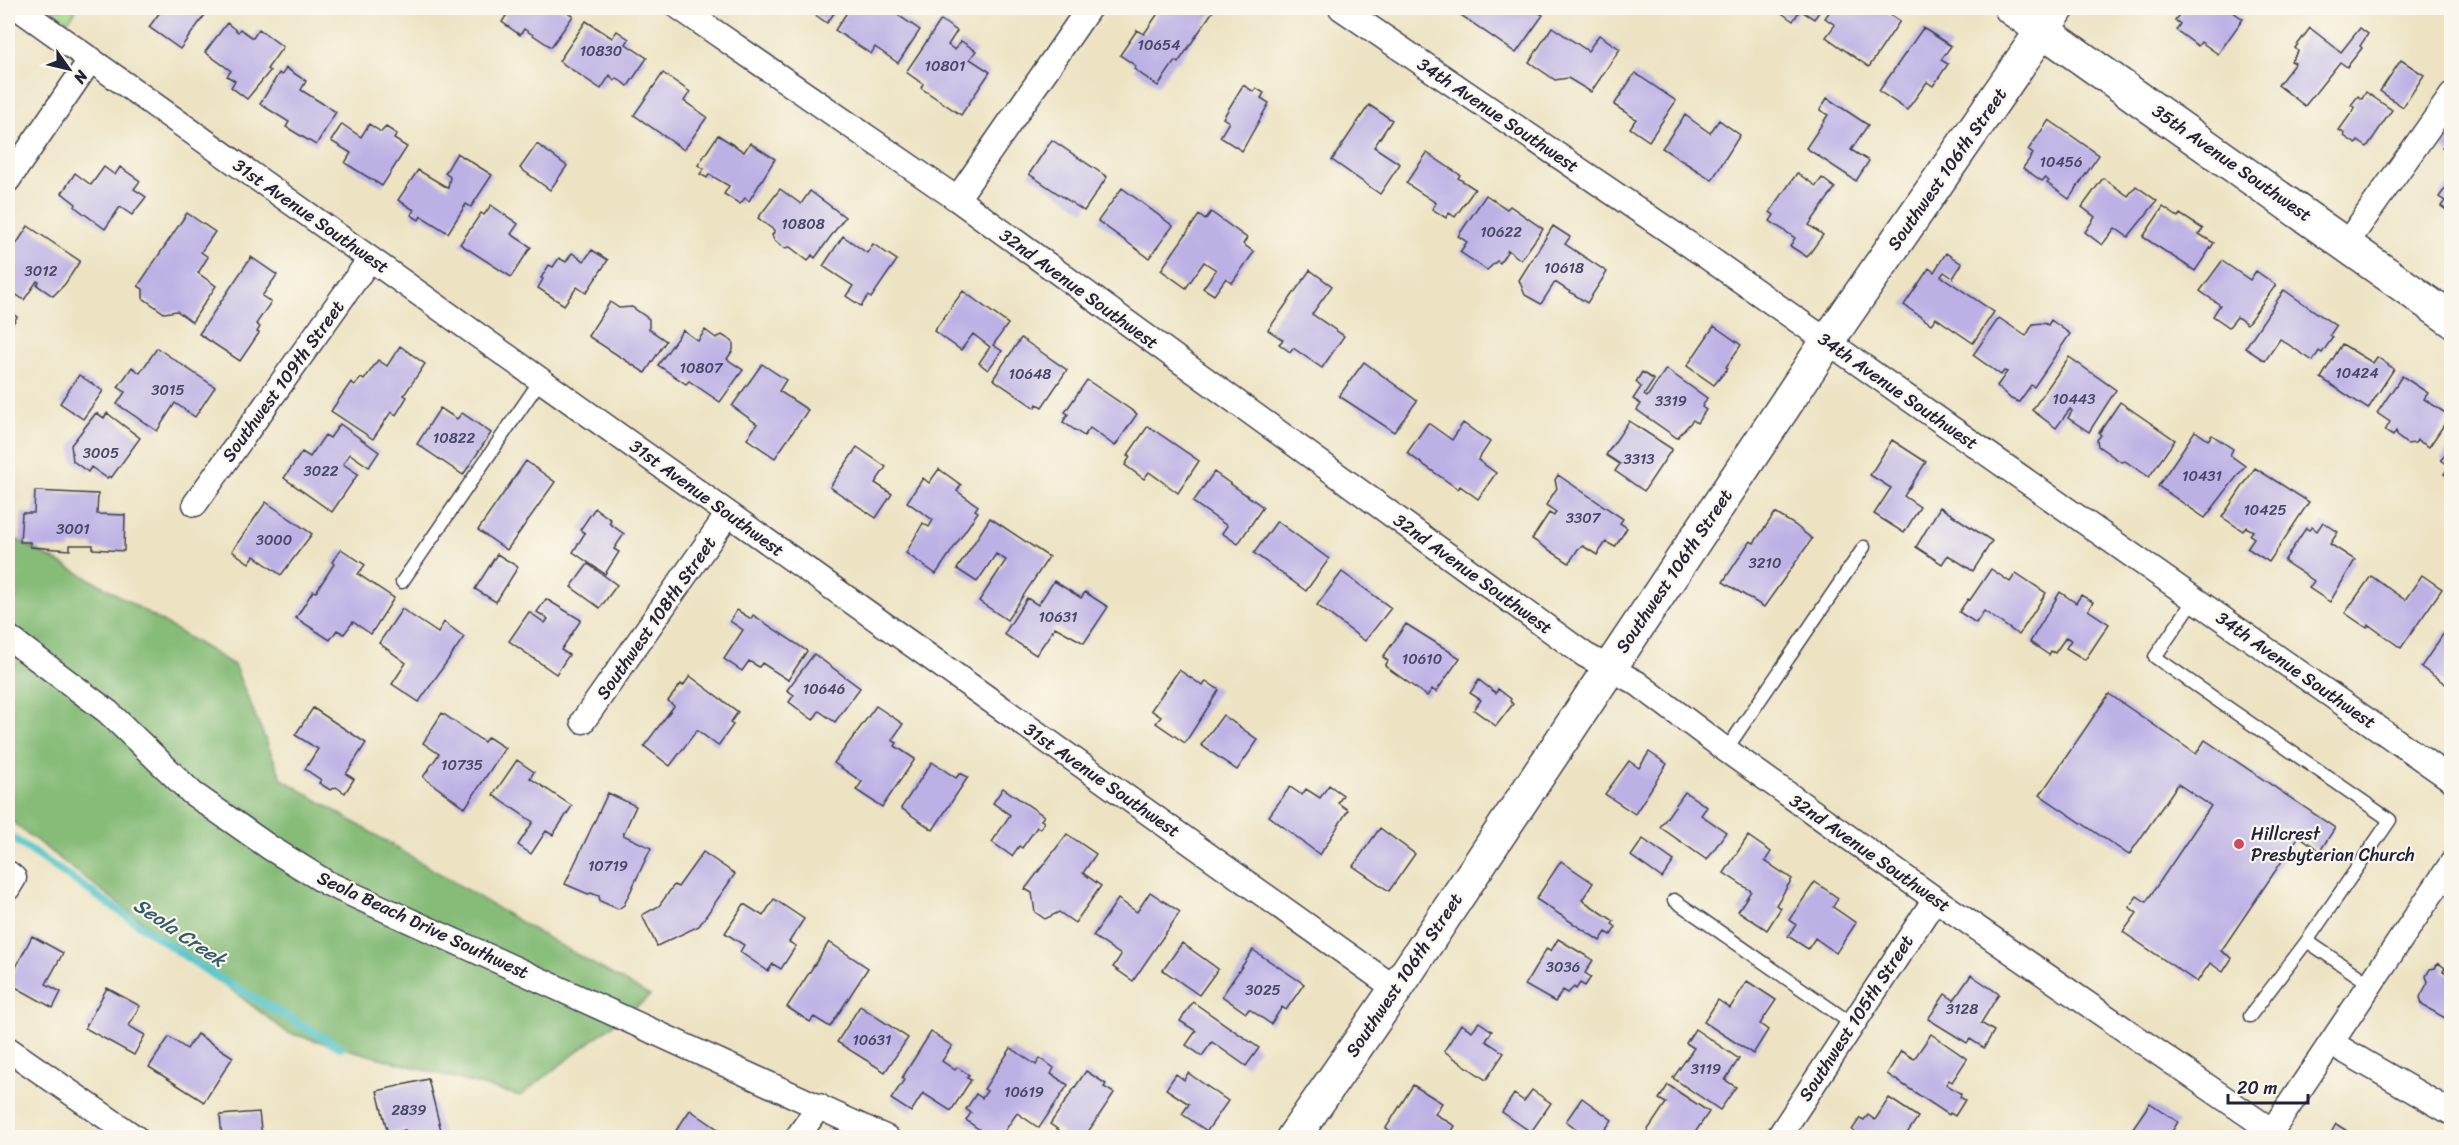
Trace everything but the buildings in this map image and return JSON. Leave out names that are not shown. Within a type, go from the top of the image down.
[{"type":"street","name":"31st Avenue Southwest","points":[[18,8],[370,259],[543,378],[728,514],[1396,988]]},
{"type":"street","name":"32nd Avenue Southwest","points":[[680,8],[957,199],[1585,655],[1637,683],[1726,750],[1935,899],[2270,1134]]},
{"type":"street","points":[[957,199],[1089,8]]},
{"type":"street","name":"34th Avenue Southwest","points":[[1341,8],[1693,247],[2451,780]]},
{"type":"street","name":"35th Avenue Southwest","points":[[2011,8],[2050,19],[2346,244],[2451,320]]},
{"type":"street","name":"Southwest 106th Street","points":[[1293,1137],[1396,988],[1827,342],[2050,19]]},
{"type":"street","points":[[8,180],[91,59]]},
{"type":"street","points":[[2346,244],[2451,94]]},
{"type":"street","name":"Southwest 109th Street","points":[[195,504],[370,259]]},
{"type":"street","name":"Southwest 108th Street","points":[[583,721],[728,514]]},
{"type":"street","name":"Seola Beach Drive Southwest","points":[[8,637],[108,712],[192,793],[269,848],[327,883],[887,1137]]},
{"type":"street","points":[[2270,1134],[2451,863]]},
{"type":"street","name":"Southwest 105th Street","points":[[1778,1137],[1935,899]]},
{"type":"street","points":[[2331,1043],[2451,1113]]},
{"type":"street","points":[[8,1049],[136,1137]]},
{"type":"street","points":[[797,1137],[819,1106]]},
{"type":"lane","points":[[402,582],[543,378]]},
{"type":"lane","points":[[1726,750],[1864,548]]},
{"type":"lane","points":[[2194,600],[2155,657],[2390,820],[2307,941],[2250,1016]]},
{"type":"lane","points":[[1674,900],[1852,1024]]},
{"type":"lane","points":[[2307,941],[2370,984]]},
{"type":"green space","points":[[49,8],[78,8],[68,21]]},
{"type":"green space","points":[[8,535],[101,585],[234,665],[282,779],[537,932],[650,996],[520,1096],[288,1033],[8,819]]},
{"type":"waterway","name":"Seola Creek","points":[[8,835],[210,973],[340,1047]]},
{"type":"place","name":"Hillcrest Presbyterian Church","points":[[2239,844]]}]
